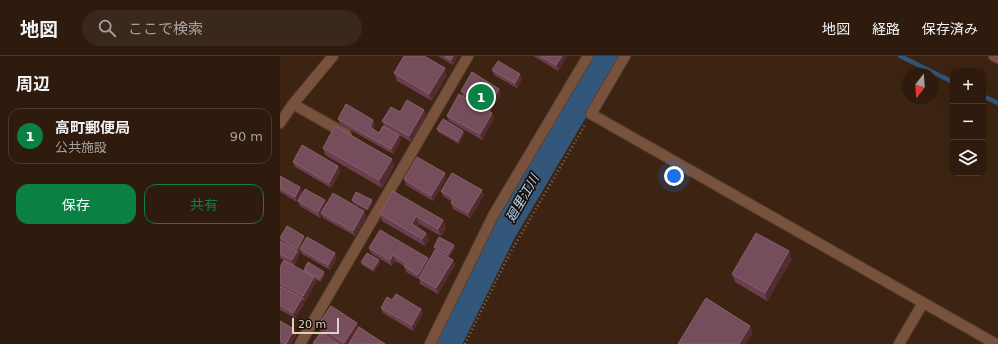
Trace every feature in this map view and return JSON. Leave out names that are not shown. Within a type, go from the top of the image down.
[{"type":"street","points":[[280,123],[293,104],[333,56]]},
{"type":"street","points":[[300,344],[400,165],[468,56]]},
{"type":"street","points":[[430,344],[494,214],[588,56]]},
{"type":"street","points":[[625,56],[591,114],[996,344]]},
{"type":"street","points":[[994,56],[998,58]]},
{"type":"street","points":[[293,104],[355,139]]},
{"type":"street","points":[[899,344],[923,303]]},
{"type":"path","points":[[465,344],[509,255],[591,114]]},
{"type":"building","points":[[404,56],[424,56],[445,68],[429,94],[394,73]]},
{"type":"building","points":[[445,56],[453,56],[451,60]]},
{"type":"building","points":[[540,56],[562,56],[556,65]]},
{"type":"building","points":[[498,61],[520,74],[515,83],[492,70]]},
{"type":"building","points":[[472,72],[499,89],[489,107],[461,91]]},
{"type":"building","points":[[459,94],[492,113],[480,134],[447,116]]},
{"type":"building","points":[[407,100],[424,110],[409,136],[382,121],[391,107],[400,112]]},
{"type":"building","points":[[346,104],[373,120],[370,127],[379,133],[383,126],[399,135],[391,149],[338,119]]},
{"type":"building","points":[[443,119],[463,131],[458,141],[437,129]]},
{"type":"building","points":[[335,126],[392,159],[379,180],[323,148]]},
{"type":"building","points":[[302,145],[338,166],[329,183],[293,162]]},
{"type":"building","points":[[417,157],[445,173],[431,196],[404,179]]},
{"type":"building","points":[[452,173],[482,190],[468,213],[451,203],[454,199],[441,191]]},
{"type":"building","points":[[280,176],[300,187],[295,197],[280,188]]},
{"type":"building","points":[[305,189],[325,200],[318,212],[298,201]]},
{"type":"building","points":[[393,191],[443,220],[438,229],[416,216],[412,224],[426,233],[422,239],[380,214]]},
{"type":"building","points":[[356,192],[372,200],[367,209],[352,200]]},
{"type":"building","points":[[333,193],[364,211],[353,231],[321,213]]},
{"type":"building","points":[[287,226],[304,236],[297,249],[280,238]]},
{"type":"building","points":[[380,230],[428,258],[418,275],[404,266],[406,263],[393,255],[390,260],[369,248]]},
{"type":"building","points":[[756,233],[789,251],[765,293],[732,274]]},
{"type":"building","points":[[307,237],[335,253],[328,265],[300,249]]},
{"type":"building","points":[[439,237],[454,245],[448,255],[434,247]]},
{"type":"building","points":[[280,241],[297,251],[292,260],[280,254]]},
{"type":"building","points":[[435,250],[453,260],[436,288],[419,278]]},
{"type":"building","points":[[367,253],[379,260],[373,269],[361,262]]},
{"type":"building","points":[[284,260],[314,277],[303,296],[280,283],[280,267]]},
{"type":"building","points":[[308,262],[324,272],[320,279],[304,270]]},
{"type":"building","points":[[280,286],[302,298],[293,313],[280,305]]},
{"type":"building","points":[[396,294],[421,309],[412,325],[381,308],[387,297],[392,300]]},
{"type":"building","points":[[706,298],[750,326],[739,344],[678,344]]},
{"type":"building","points":[[331,306],[357,323],[344,343],[318,325]]},
{"type":"building","points":[[280,321],[294,329],[286,344],[280,341]]},
{"type":"building","points":[[359,327],[385,344],[349,344]]},
{"type":"building","points":[[321,332],[339,344],[313,343]]},
{"type":"waterway","name":"廻里江川","points":[[447,344],[503,230],[606,56]]},
{"type":"waterway","points":[[900,56],[950,81]]},
{"type":"waterway","points":[[986,97],[998,103]]},
{"type":"place","name":"高町郵便局","points":[[481,97]]}]
